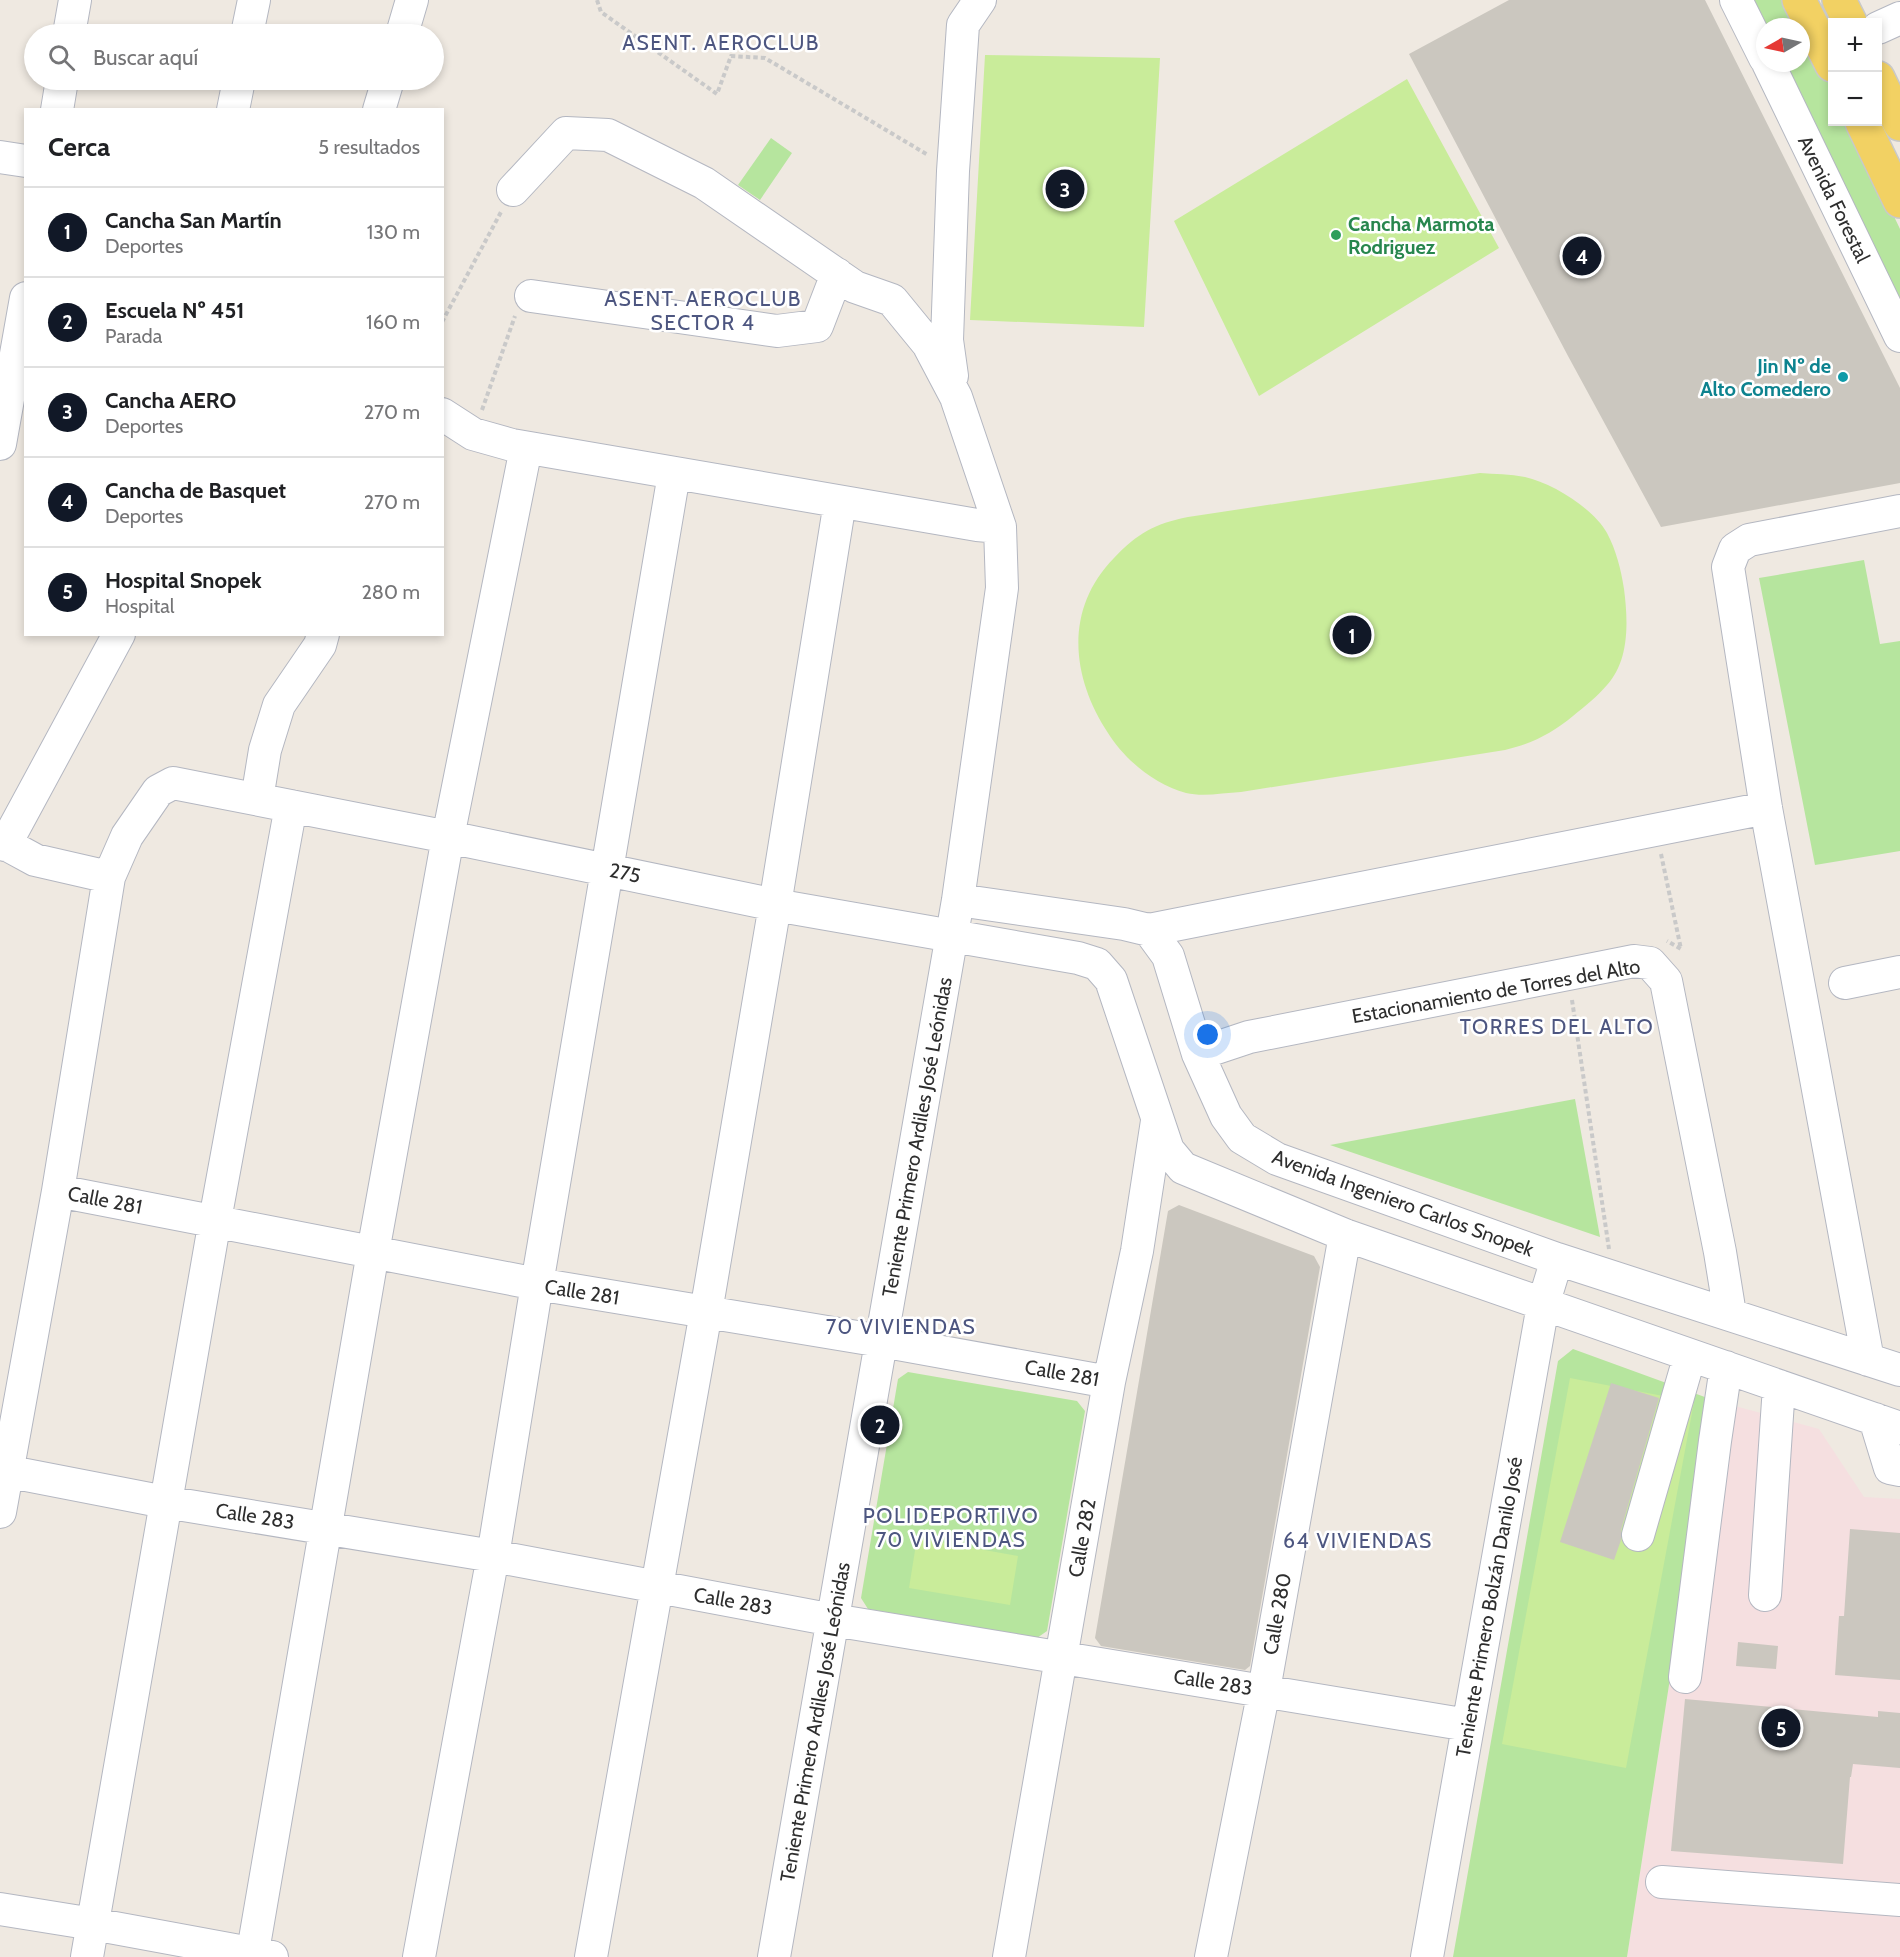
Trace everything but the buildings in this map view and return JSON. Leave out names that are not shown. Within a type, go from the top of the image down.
[{"type":"main road","points":[[1799,0],[1828,55]]},
{"type":"main road","points":[[1839,0],[1848,18]]},
{"type":"main road","points":[[1882,86],[1900,124]]},
{"type":"main road","points":[[1864,126],[1900,201]]},
{"type":"street","points":[[71,24],[75,0]]},
{"type":"street","points":[[249,24],[254,0]]},
{"type":"street","points":[[405,24],[412,0]]},
{"type":"street","points":[[956,397],[947,340],[953,171],[963,26],[980,0]]},
{"type":"street","points":[[1736,0],[1756,40]]},
{"type":"street","points":[[1882,26],[1900,18]]},
{"type":"street","name":"Avenida Forestal","points":[[1772,72],[1900,336]]},
{"type":"street","points":[[57,108],[60,90]]},
{"type":"street","points":[[233,108],[237,90]]},
{"type":"street","points":[[380,108],[385,90]]},
{"type":"street","points":[[513,190],[566,133],[608,135],[704,183],[855,287],[891,300],[928,344],[956,397]]},
{"type":"street","points":[[0,157],[24,161]]},
{"type":"street","points":[[531,296],[777,331],[817,326],[837,274]]},
{"type":"street","points":[[0,444],[24,309]]},
{"type":"street","name":"Teniente Primero Ardiles José Leónidas","points":[[774,1957],[958,900],[1002,588],[1000,527],[956,397]]},
{"type":"street","points":[[444,415],[473,434],[526,448],[977,525],[1000,527]]},
{"type":"street","points":[[0,1909],[93,1924],[259,1956],[326,1527],[373,1252],[448,837],[526,448]]},
{"type":"street","points":[[419,1957],[493,1556],[674,474]]},
{"type":"street","points":[[591,1957],[776,905],[840,502]]},
{"type":"street","points":[[1868,1360],[1766,808],[1728,567],[1735,549],[1749,540],[1900,511]]},
{"type":"street","points":[[0,1512],[4,1471],[58,1191],[109,877],[35,860],[2,843],[118,636]]},
{"type":"street","points":[[257,799],[265,750],[279,705],[320,645],[323,636]]},
{"type":"street","name":"275","points":[[109,877],[126,836],[158,791],[173,783],[776,905],[1078,958],[1097,964],[1111,980],[1157,1120]]},
{"type":"street","points":[[87,1957],[165,1502],[291,806]]},
{"type":"street","points":[[958,900],[1124,924],[1149,930],[1766,808]]},
{"type":"street","name":"Avenida Ingeniero Carlos Snopek","points":[[1149,930],[1168,956],[1198,1054],[1226,1116],[1242,1138],[1277,1160],[1557,1259],[1900,1370]]},
{"type":"street","name":"Estacionamiento de Torres del Alto","points":[[1198,1054],[1249,1037],[1634,961],[1650,963],[1666,981],[1720,1252],[1730,1314]]},
{"type":"street","points":[[1845,983],[1900,972]]},
{"type":"street","points":[[1157,1120],[1168,1150],[1183,1168],[1345,1235],[1887,1424],[1890,1468],[1900,1470]]},
{"type":"street","name":"Calle 282","points":[[1009,1957],[1109,1382],[1137,1251],[1157,1120]]},
{"type":"street","name":"Calle 281","points":[[58,1191],[537,1284],[881,1341],[1109,1382]]},
{"type":"street","name":"Calle 280","points":[[1211,1957],[1263,1690],[1345,1235]]},
{"type":"street","name":"Teniente Primero Bolzán Danilo José","points":[[1426,1957],[1543,1305],[1557,1259]]},
{"type":"street","points":[[1638,1535],[1690,1355]]},
{"type":"street","points":[[1684,1677],[1714,1441],[1726,1367]]},
{"type":"street","points":[[1766,1595],[1779,1386]]},
{"type":"street","name":"Calle 283","points":[[4,1471],[165,1502],[493,1556],[833,1620],[1468,1725]]},
{"type":"street","points":[[1662,1882],[1900,1900]]},
{"type":"path","points":[[597,0],[601,12],[717,94],[731,56],[765,57],[953,171]]},
{"type":"path","points":[[444,318],[513,190]]},
{"type":"path","points":[[473,434],[513,318],[531,296]]},
{"type":"path","points":[[1659,940],[1681,949],[1661,853]]},
{"type":"path","points":[[1582,998],[1571,1000],[1613,1277]]},
{"type":"shaded area","points":[[1713,1400],[1819,1429],[1864,1497],[1900,1499],[1900,1957],[1627,1957]]},
{"type":"green space","points":[[1750,0],[1787,0],[1796,18],[1760,18]]},
{"type":"green space","points":[[1810,46],[1828,82],[1828,126],[1851,126],[1900,229],[1900,307],[1786,72],[1810,72]]},
{"type":"green space","points":[[985,55],[1160,58],[1144,327],[970,320]]},
{"type":"green space","name":"Cancha Marmota Rodriguez","points":[[1407,79],[1499,248],[1259,396],[1174,221]]},
{"type":"green space","points":[[771,138],[792,153],[760,200],[738,185]]},
{"type":"green space","points":[[1480,473],[1536,480],[1571,498],[1601,524],[1616,553],[1625,601],[1624,652],[1620,664],[1607,685],[1565,722],[1549,733],[1515,748],[1241,792],[1206,795],[1186,793],[1163,784],[1141,770],[1115,743],[1086,689],[1080,666],[1078,644],[1080,621],[1087,599],[1098,578],[1114,558],[1139,536],[1156,526],[1188,517]]},
{"type":"green space","points":[[1864,560],[1880,644],[1900,641],[1900,851],[1815,865],[1759,578]]},
{"type":"green space","points":[[1575,1099],[1600,1237],[1330,1145]]},
{"type":"green space","points":[[1573,1349],[1713,1400],[1627,1957],[1453,1957],[1558,1361]]},
{"type":"green space","points":[[908,1372],[1077,1401],[1085,1411],[1047,1631],[1037,1638],[868,1609],[861,1598],[898,1379]]},
{"type":"green space","points":[[1570,1378],[1694,1402],[1626,1768],[1502,1744]]},
{"type":"green space","points":[[917,1538],[1018,1556],[1010,1605],[909,1588]]},
{"type":"place","name":"Cancha AERO","points":[[1065,189]]},
{"type":"place","name":"Cancha Marmota Rodriguez","points":[[1336,235]]},
{"type":"place","name":"Cancha de Basquet","points":[[1582,256]]},
{"type":"place","name":"Jin Nº de Alto Comedero","points":[[1843,377]]},
{"type":"place","name":"Cancha San Martín","points":[[1352,635]]},
{"type":"place","name":"Escuela Nº 451","points":[[880,1425]]},
{"type":"place","name":"Hospital Snopek","points":[[1781,1728]]},
{"type":"district","name":"ASENT. AEROCLUB","points":[[721,42]]},
{"type":"district","name":"ASENT. AEROCLUB SECTOR 4","points":[[703,310]]},
{"type":"district","name":"TORRES DEL ALTO","points":[[1557,1026]]},
{"type":"district","name":"70 VIVIENDAS","points":[[901,1326]]},
{"type":"district","name":"POLIDEPORTIVO 70 VIVIENDAS","points":[[951,1527]]},
{"type":"district","name":"64 VIVIENDAS","points":[[1358,1540]]}]
